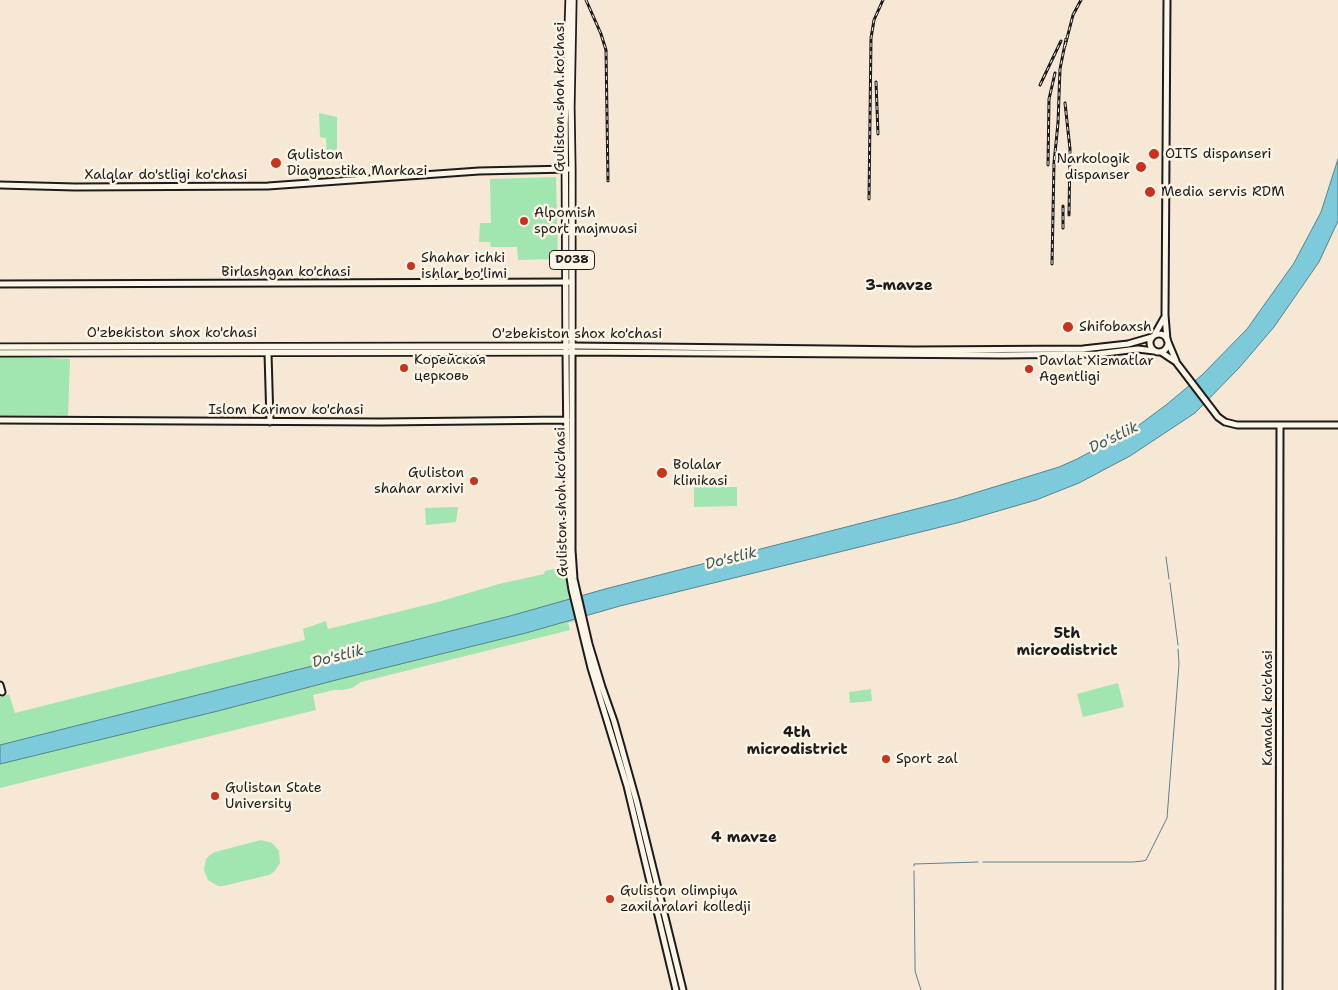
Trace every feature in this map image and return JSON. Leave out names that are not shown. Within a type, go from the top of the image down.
[{"type":"main road","name":"Guliston shoh ko'chasi","points":[[569,0],[571,107],[569,349],[566,420],[568,565],[591,668],[629,795],[676,990]]},
{"type":"main road","name":"Guliston shoh ko'chasi","points":[[570,55],[573,0]]},
{"type":"main road","points":[[1161,352],[1166,348],[1167,340],[1165,315],[1166,0]]},
{"type":"main road","name":"Xalqlar do'stligi ko'chasi","points":[[0,185],[75,187],[268,186],[471,172],[569,169]]},
{"type":"main road","name":"Birlashgan ko'chasi","points":[[0,284],[569,282]]},
{"type":"main road","points":[[1165,315],[1162,324],[1149,343],[1154,351],[1161,352],[1176,362]]},
{"type":"main road","points":[[1153,336],[1161,334],[1167,340],[1176,362],[1220,419],[1230,424],[1280,426],[1338,425]]},
{"type":"main road","name":"O'zbekiston shox ko'chasi","points":[[0,347],[569,349],[584,346],[914,350],[1083,349],[1128,344],[1153,336]]},
{"type":"main road","points":[[584,346],[584,352]]},
{"type":"main road","name":"O'zbekiston shox ko'chasi","points":[[0,353],[268,353],[555,349]]},
{"type":"main road","name":"Guliston shoh ko'chasi","points":[[569,349],[573,420],[572,550],[574,590]]},
{"type":"main road","name":"O'zbekiston shox ko'chasi","points":[[569,349],[584,352],[740,353],[1077,354],[1138,349],[1154,351]]},
{"type":"main road","points":[[268,353],[270,422]]},
{"type":"main road","name":"Islom Karimov ko'chasi","points":[[0,420],[270,422],[573,420]]},
{"type":"main road","name":"Kamalak ko'chasi","points":[[1279,990],[1280,426]]},
{"type":"main road","name":"Guliston shoh ko'chasi","points":[[582,622],[614,721],[637,803],[683,990]]},
{"type":"main road","points":[[0,685],[2,692]]},
{"type":"green space","points":[[319,113],[337,117],[337,160],[327,160],[326,138],[320,137]]},
{"type":"green space","name":"Alpomish sport majmuasi","points":[[556,177],[558,259],[518,260],[517,247],[491,247],[490,242],[479,242],[480,223],[491,223],[490,179]]},
{"type":"green space","points":[[0,356],[70,359],[68,416],[0,415]]},
{"type":"green space","points":[[694,487],[737,487],[737,506],[694,507]]},
{"type":"green space","points":[[458,507],[456,522],[426,525],[425,508]]},
{"type":"green space","points":[[561,562],[565,568],[577,621],[568,623],[570,630],[361,682],[352,688],[313,695],[316,710],[0,788],[0,697],[9,694],[15,713],[305,640],[303,629],[326,621],[328,629],[544,574],[545,571],[558,568]]},
{"type":"green space","points":[[1118,683],[1124,707],[1083,717],[1077,694]]},
{"type":"green space","points":[[871,689],[872,701],[850,703],[849,692]]},
{"type":"green space","points":[[261,840],[272,843],[279,851],[280,863],[274,872],[269,875],[223,886],[218,886],[208,880],[204,870],[206,859],[210,855]]},
{"type":"water","name":"Do'stlik","points":[[1338,159],[1338,221],[1319,262],[1274,327],[1239,368],[1195,413],[1130,456],[1079,483],[1036,500],[957,523],[620,606],[526,633],[218,711],[0,764],[0,745],[510,616],[605,589],[955,499],[1059,467],[1077,459],[1135,428],[1166,405],[1202,375],[1247,329],[1294,263],[1321,212]]},
{"type":"waterway","points":[[1166,557],[1169,579]]},
{"type":"waterway","points":[[1170,583],[1178,645]]},
{"type":"waterway","points":[[983,862],[1133,862],[1146,860],[1167,818],[1179,664],[1178,649]]},
{"type":"waterway","points":[[914,866],[914,864],[978,862]]},
{"type":"waterway","points":[[914,871],[915,971],[921,990]]},
{"type":"railway","points":[[586,0],[606,50],[608,181]]},
{"type":"railway","points":[[869,199],[871,38],[874,20],[883,0]]},
{"type":"railway","points":[[1065,46],[1073,15],[1081,0]]},
{"type":"railway","points":[[1052,264],[1054,163],[1060,69],[1066,39]]},
{"type":"railway","points":[[1040,85],[1061,41]]},
{"type":"railway","points":[[1048,165],[1049,99],[1055,73]]},
{"type":"railway","points":[[876,82],[878,134]]},
{"type":"railway","points":[[1065,103],[1070,149],[1069,215]]},
{"type":"railway","points":[[1063,206],[1063,228]]},
{"type":"place","name":"OITS dispanseri","points":[[1154,154]]},
{"type":"place","name":"Guliston Diagnostika Markazi","points":[[276,163]]},
{"type":"place","name":"Narkologik dispanser","points":[[1141,167]]},
{"type":"place","name":"Media servis RDM","points":[[1150,192]]},
{"type":"place","name":"Alpomish sport majmuasi","points":[[524,221]]},
{"type":"place","name":"Shahar ichki ishlar bo'limi","points":[[411,266]]},
{"type":"place","name":"Shifobaxsh","points":[[1068,327]]},
{"type":"place","name":"Корейская церковь","points":[[404,368]]},
{"type":"place","name":"Davlat Xizmatlar Agentligi","points":[[1029,369]]},
{"type":"place","name":"Bolalar klinikasi","points":[[662,473]]},
{"type":"place","name":"Guliston shahar arxivi","points":[[474,481]]},
{"type":"place","name":"Sport zal","points":[[886,759]]},
{"type":"place","name":"Gulistan State University","points":[[215,796]]},
{"type":"place","name":"Guliston olimpiya zaxilaralari kolledji","points":[[610,899]]},
{"type":"district","name":"3-mavze","points":[[899,286]]},
{"type":"district","name":"5th microdistrict","points":[[1067,642]]},
{"type":"district","name":"4th microdistrict","points":[[797,742]]},
{"type":"district","name":"4 mavze","points":[[744,838]]}]
